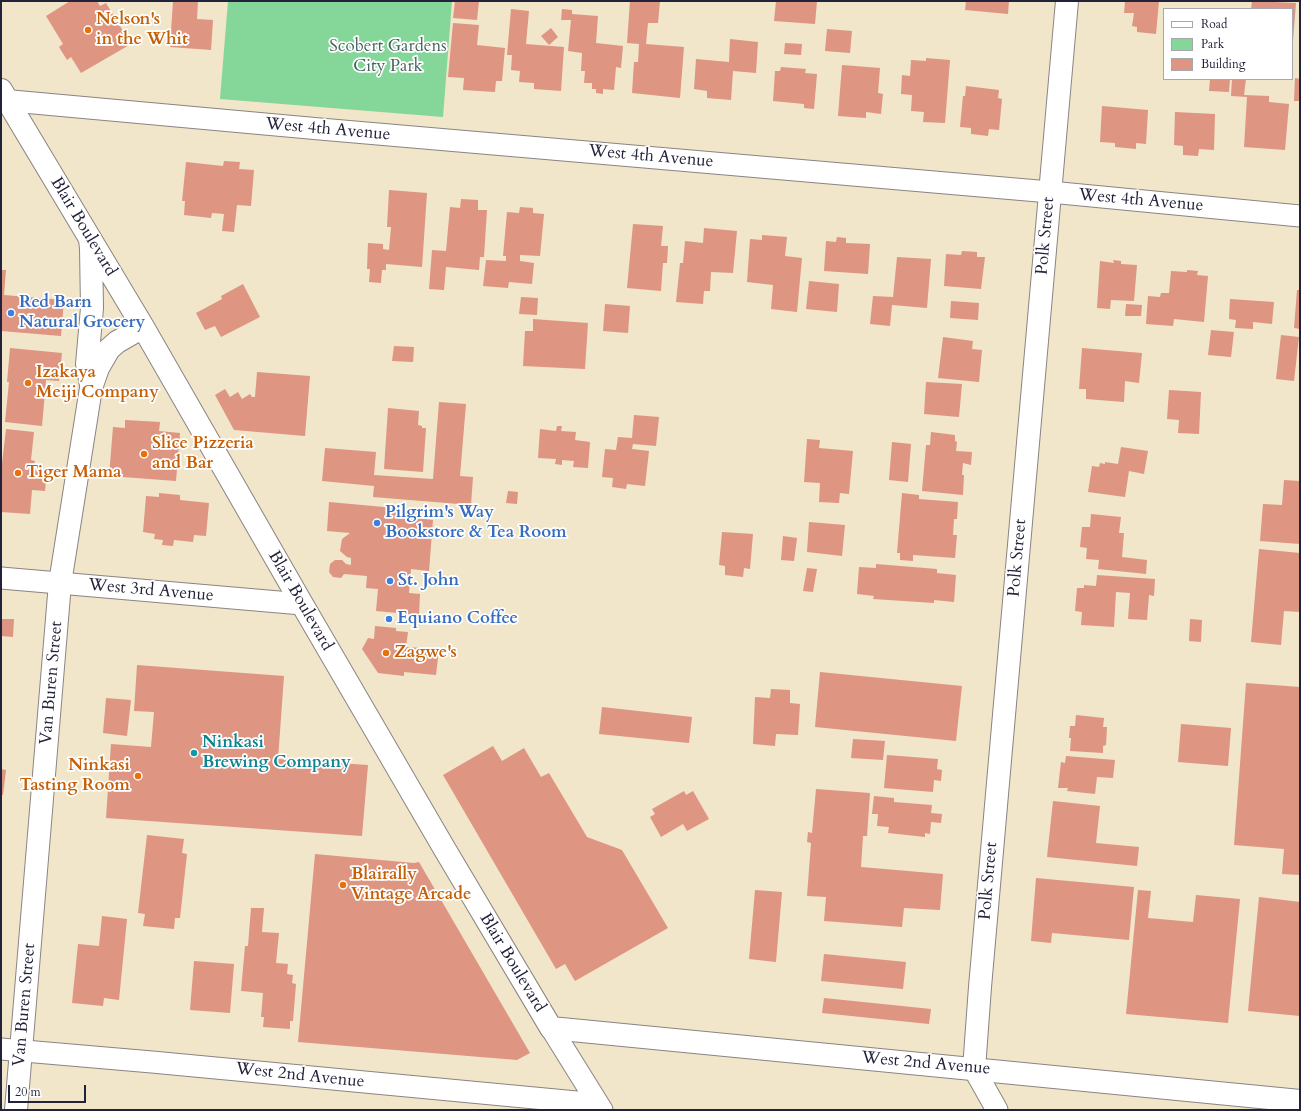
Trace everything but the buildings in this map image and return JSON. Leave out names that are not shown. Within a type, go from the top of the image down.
[{"type":"street","name":"Polk Street","points":[[974,1069],[1067,1]]},
{"type":"street","name":"West 4th Avenue","points":[[3,97],[320,129],[1050,192],[1300,216]]},
{"type":"street","name":"Blair Boulevard","points":[[3,97],[143,327],[444,848],[551,1028],[600,1107]]},
{"type":"street","points":[[89,237],[91,248],[92,308],[87,364],[91,388]]},
{"type":"street","name":"Van Buren Street","points":[[16,1110],[11,1050],[60,583],[91,388],[98,368],[109,349],[143,327]]},
{"type":"street","name":"West 3rd Avenue","points":[[1,578],[302,604]]},
{"type":"street","name":"West 2nd Avenue","points":[[551,1028],[1300,1101]]},
{"type":"street","name":"West 2nd Avenue","points":[[11,1050],[152,1062],[600,1107]]},
{"type":"street","points":[[974,1069],[997,1110]]},
{"type":"green space","name":"Scobert Gardens City Park","points":[[228,1],[452,1],[443,117],[220,99]]},
{"type":"place","name":"Nelson's in the Whit","points":[[88,30]]},
{"type":"place","name":"Red Barn Natural Grocery","points":[[11,313]]},
{"type":"place","name":"Izakaya Meiji Company","points":[[28,383]]},
{"type":"place","name":"Slice Pizzeria and Bar","points":[[144,454]]},
{"type":"place","name":"Tiger Mama","points":[[18,473]]},
{"type":"place","name":"Pilgrim's Way Bookstore & Tea Room","points":[[377,523]]},
{"type":"place","name":"St. John","points":[[390,581]]},
{"type":"place","name":"Equiano Coffee","points":[[389,619]]},
{"type":"place","name":"Zagwe's","points":[[386,653]]},
{"type":"place","name":"Ninkasi Brewing Company","points":[[194,753]]},
{"type":"place","name":"Ninkasi Tasting Room","points":[[138,776]]},
{"type":"place","name":"Blairally Vintage Arcade","points":[[343,885]]}]
